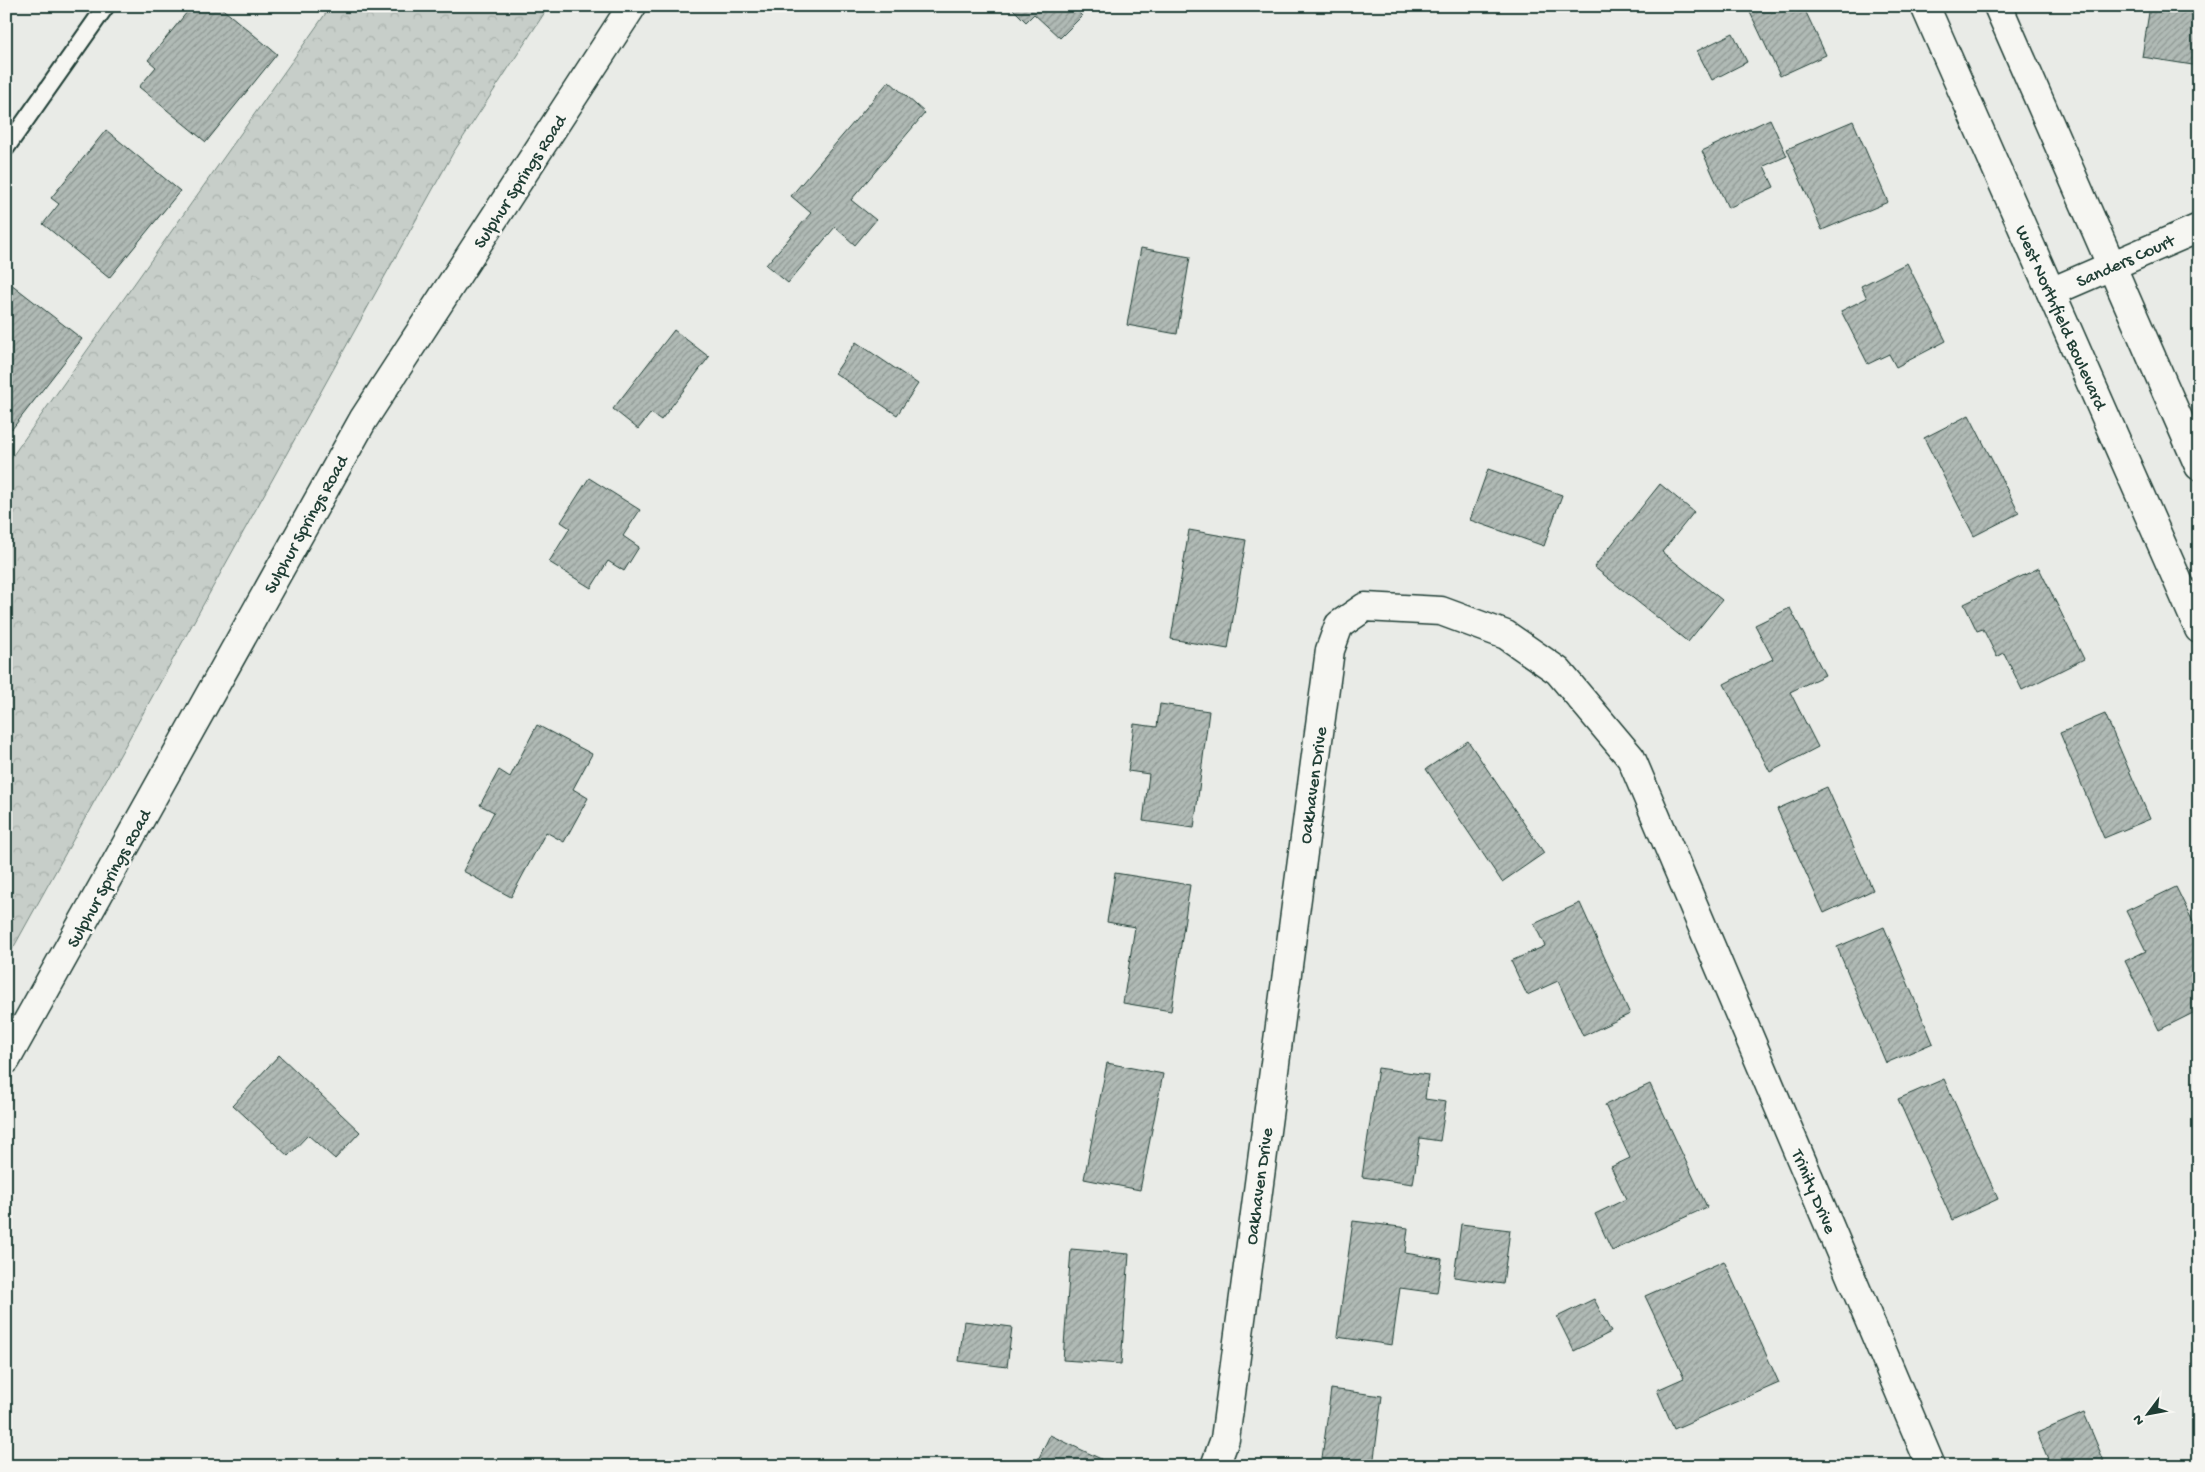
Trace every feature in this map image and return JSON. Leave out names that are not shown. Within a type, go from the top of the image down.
[{"type":"street","name":"Sulphur Springs Road","points":[[6,1060],[363,420],[632,6]]},
{"type":"street","name":"West Northfield Boulevard","points":[[1925,6],[2199,628]]},
{"type":"street","points":[[1998,6],[2199,466]]},
{"type":"street","name":"Sanders Court","points":[[2051,292],[2199,228]]},
{"type":"street","name":"Oakhaven Drive","points":[[1215,1466],[1225,1438],[1330,650],[1339,625],[1365,607],[1441,611],[1506,635],[1558,671],[1631,758],[1698,917]]},
{"type":"street","name":"Trinity Drive","points":[[1698,917],[1931,1466]]},
{"type":"lane","points":[[6,148],[106,6]]},
{"type":"green space","points":[[331,6],[549,6],[453,153],[6,961],[6,465]]},
{"type":"building","points":[[6,6],[15,6],[6,18]]},
{"type":"building","points":[[192,6],[219,6],[277,54],[206,142],[139,87],[156,67],[148,60]]},
{"type":"building","points":[[1010,6],[1072,6],[1082,16],[1060,38],[1034,14],[1026,22]]},
{"type":"building","points":[[1747,6],[1803,6],[1826,55],[1780,76]]},
{"type":"building","points":[[2150,6],[2199,6],[2199,66],[2142,57]]},
{"type":"building","points":[[1733,33],[1747,62],[1712,80],[1697,51]]},
{"type":"building","points":[[889,81],[925,113],[851,200],[876,220],[855,245],[835,227],[788,283],[766,265],[811,213],[791,196]]},
{"type":"building","points":[[1770,119],[1787,156],[1764,166],[1774,187],[1728,208],[1702,151]]},
{"type":"building","points":[[1853,121],[1888,202],[1822,230],[1787,149]]},
{"type":"building","points":[[106,130],[180,191],[109,278],[43,224],[59,204],[51,198]]},
{"type":"building","points":[[1141,248],[1190,257],[1177,334],[1127,325]]},
{"type":"building","points":[[1907,263],[1946,341],[1896,367],[1889,354],[1868,364],[1841,311],[1867,298],[1861,286]]},
{"type":"building","points":[[6,280],[82,339],[12,429],[6,425]]},
{"type":"building","points":[[674,330],[709,357],[661,420],[651,413],[638,429],[613,409]]},
{"type":"building","points":[[856,342],[918,384],[897,415],[835,373]]},
{"type":"building","points":[[1969,415],[2019,513],[1974,536],[1924,438]]},
{"type":"building","points":[[1488,469],[1562,495],[1544,546],[1470,520]]},
{"type":"building","points":[[589,478],[640,510],[623,536],[639,547],[624,571],[608,561],[591,588],[549,562],[570,528],[561,522]]},
{"type":"building","points":[[1660,484],[1694,512],[1662,552],[1722,600],[1688,642],[1594,567]]},
{"type":"building","points":[[1189,530],[1246,540],[1228,649],[1171,639]]},
{"type":"building","points":[[2039,568],[2084,659],[2022,690],[2004,653],[1997,657],[1983,629],[1977,631],[1964,604]]},
{"type":"building","points":[[1790,608],[1825,675],[1790,692],[1818,747],[1770,772],[1724,684],[1773,659],[1755,625]]},
{"type":"building","points":[[1160,704],[1209,711],[1194,828],[1143,821],[1149,774],[1128,771],[1134,724],[1157,727]]},
{"type":"building","points":[[2105,714],[2150,819],[2104,838],[2060,733]]},
{"type":"building","points":[[537,725],[592,754],[573,789],[588,798],[564,842],[546,832],[511,897],[463,871],[494,812],[480,805],[499,770],[510,777]]},
{"type":"building","points":[[1468,741],[1544,853],[1502,882],[1426,769]]},
{"type":"building","points":[[1827,787],[1873,890],[1824,913],[1777,809]]},
{"type":"building","points":[[1115,873],[1190,885],[1171,1011],[1123,1003],[1135,927],[1107,922]]},
{"type":"building","points":[[2176,887],[2199,934],[2199,1010],[2159,1030],[2125,961],[2146,951],[2126,911]]},
{"type":"building","points":[[1580,903],[1630,1014],[1583,1036],[1558,981],[1527,995],[1511,961],[1545,946],[1534,924]]},
{"type":"building","points":[[1884,927],[1933,1043],[1886,1063],[1837,947]]},
{"type":"building","points":[[279,1055],[360,1132],[335,1159],[308,1135],[288,1156],[233,1105]]},
{"type":"building","points":[[1107,1063],[1163,1074],[1140,1190],[1084,1179]]},
{"type":"building","points":[[1378,1068],[1428,1075],[1425,1099],[1446,1102],[1440,1141],[1420,1138],[1413,1184],[1362,1177]]},
{"type":"building","points":[[1944,1079],[1998,1199],[1952,1220],[1898,1099]]},
{"type":"building","points":[[1650,1084],[1707,1207],[1612,1251],[1595,1214],[1626,1199],[1611,1167],[1630,1158],[1605,1105]]},
{"type":"building","points":[[1353,1221],[1408,1228],[1405,1253],[1442,1259],[1437,1293],[1400,1288],[1392,1345],[1337,1337]]},
{"type":"building","points":[[1461,1224],[1510,1230],[1503,1284],[1454,1277]]},
{"type":"building","points":[[1071,1249],[1129,1254],[1121,1364],[1063,1360]]},
{"type":"building","points":[[1724,1261],[1779,1383],[1674,1429],[1657,1390],[1684,1378],[1645,1296]]},
{"type":"building","points":[[1594,1299],[1611,1332],[1574,1351],[1557,1317]]},
{"type":"building","points":[[964,1321],[1012,1327],[1007,1367],[959,1361]]},
{"type":"building","points":[[1331,1389],[1382,1396],[1373,1466],[1321,1466]]},
{"type":"building","points":[[2084,1413],[2106,1466],[2051,1466],[2037,1433]]},
{"type":"building","points":[[1050,1435],[1101,1459],[1098,1466],[1035,1466]]}]
